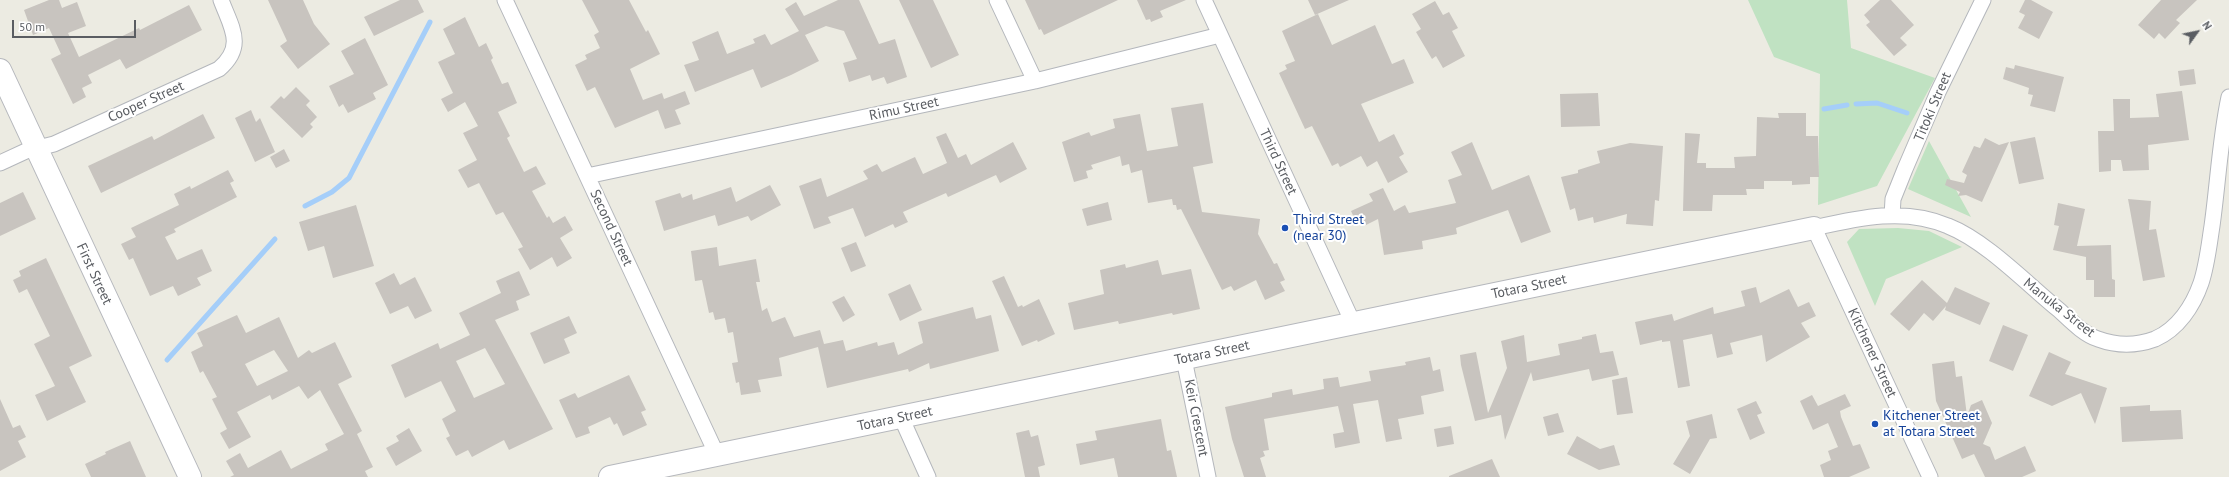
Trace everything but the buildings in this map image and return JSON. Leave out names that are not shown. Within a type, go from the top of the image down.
[{"type":"street","name":"Cooper Street","points":[[0,163],[36,148],[54,144],[219,69],[228,61],[235,44],[233,32],[221,0]]},
{"type":"street","name":"Second Street","points":[[505,0],[717,455]]},
{"type":"street","points":[[997,0],[1035,81]]},
{"type":"street","name":"Third Street","points":[[1204,0],[1353,323]]},
{"type":"street","name":"Titoki Street","points":[[1892,216],[1893,199],[1905,169],[1938,92],[1982,0]]},
{"type":"street","name":"Rimu Street","points":[[587,176],[1035,81],[1220,35]]},
{"type":"street","name":"First Street","points":[[0,70],[190,477]]},
{"type":"street","name":"Manuka Street","points":[[1814,228],[1848,220],[1892,216],[1910,216],[1948,225],[1986,250],[2078,326],[2096,338],[2117,344],[2134,344],[2161,336],[2186,314],[2196,298],[2208,253],[2224,173],[2225,116],[2229,97]]},
{"type":"street","name":"Totara Street","points":[[610,477],[1814,228]]},
{"type":"street","name":"Kitchener Street","points":[[1814,228],[1930,477]]},
{"type":"street","name":"Keir Crescent","points":[[1184,359],[1208,477]]},
{"type":"street","points":[[901,417],[928,477]]},
{"type":"green space","points":[[1748,0],[1847,0],[1851,48],[1935,78],[1877,186],[1818,205],[1820,74],[1774,57]]},
{"type":"green space","points":[[1929,141],[1971,217],[1908,189]]},
{"type":"green space","points":[[1898,228],[1929,231],[1962,247],[1886,279],[1875,306],[1847,242],[1859,229]]},
{"type":"waterway","points":[[305,206],[332,192],[349,178],[430,22]]},
{"type":"waterway","points":[[1856,104],[1877,103],[1907,113]]},
{"type":"waterway","points":[[1824,109],[1847,105]]},
{"type":"waterway","points":[[167,360],[275,239]]},
{"type":"place","name":"Third Street (near 30)","points":[[1285,228]]},
{"type":"place","name":"Kitchener Street at Totara Street","points":[[1875,424]]}]
